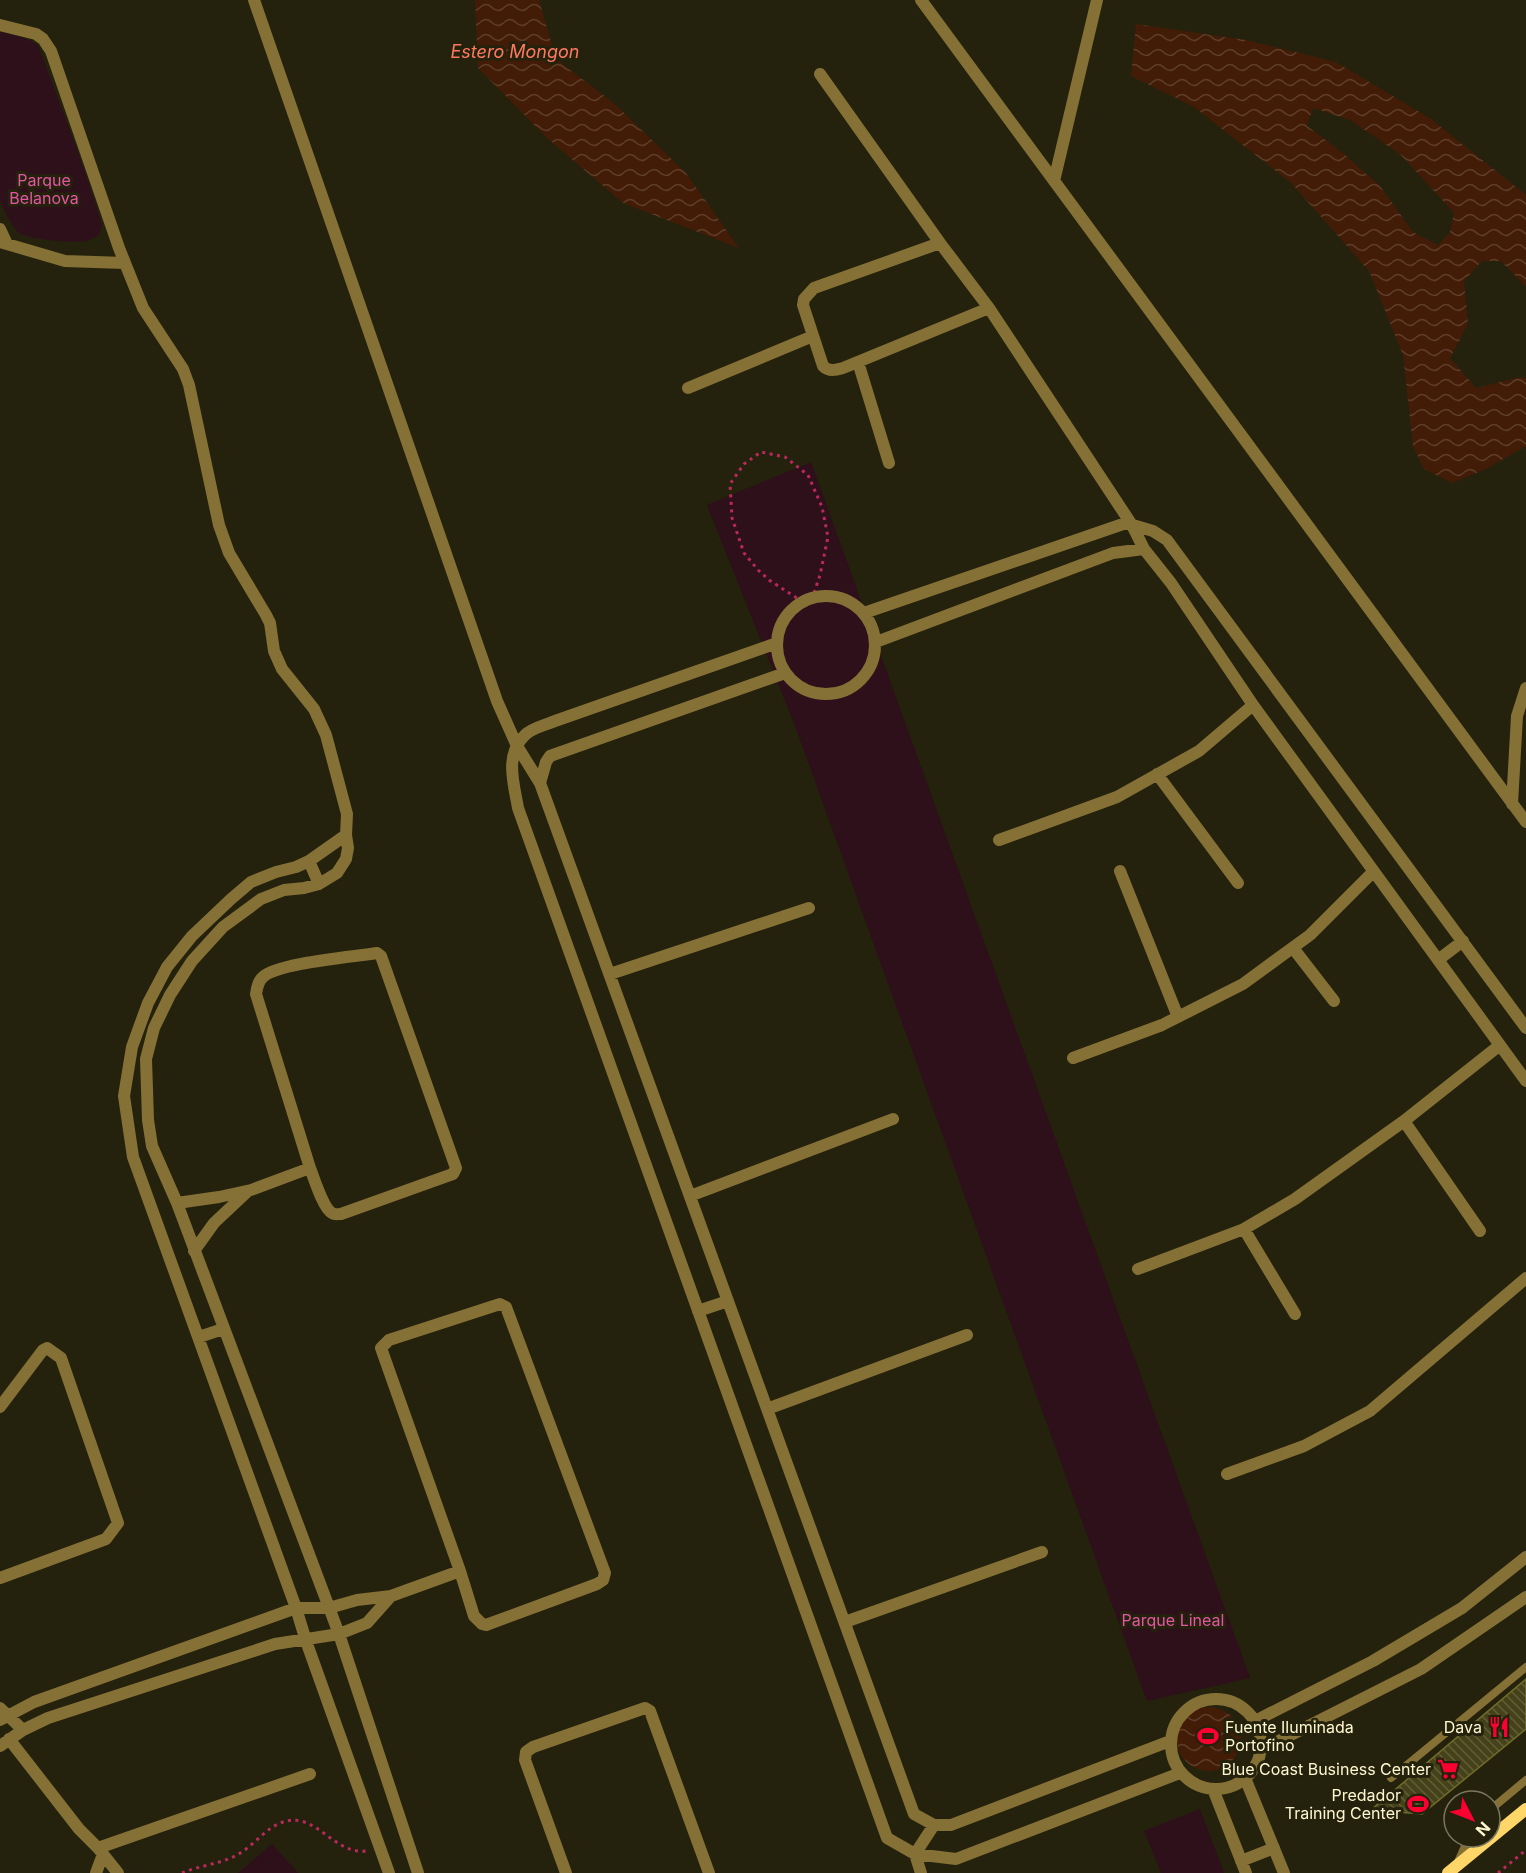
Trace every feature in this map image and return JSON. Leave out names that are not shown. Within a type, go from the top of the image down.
[{"type":"street","points":[[254,0],[497,701],[517,746],[540,783],[914,1814],[934,1825],[951,1826],[1170,1741]]},
{"type":"street","points":[[921,0],[1526,822]]},
{"type":"street","points":[[1054,181],[1097,0]]},
{"type":"street","points":[[0,25],[36,34],[43,39],[51,51],[143,308],[183,369],[189,385],[219,525],[229,553],[270,623],[274,651],[282,669],[314,710],[326,735],[347,814],[348,848],[346,858],[337,873],[319,884],[284,890],[261,899],[223,927],[192,961],[170,995],[154,1028],[146,1059],[148,1120],[152,1146],[177,1203],[339,1634],[418,1873]]},
{"type":"street","points":[[819,74],[988,308],[1132,525],[1144,549],[1171,583],[1253,705],[1526,1081]]},
{"type":"street","points":[[0,229],[4,243],[65,261],[125,263]]},
{"type":"street","points":[[940,243],[814,288],[807,294],[802,305],[825,368],[836,370],[858,362],[988,308]]},
{"type":"street","points":[[688,388],[813,336]]},
{"type":"street","points":[[858,362],[889,463]]},
{"type":"street","points":[[864,613],[1126,523],[1153,531],[1167,540],[1526,1028]]},
{"type":"street","points":[[876,642],[1113,553],[1144,549]]},
{"type":"street","points":[[835,597],[851,603],[864,613],[872,627],[876,642],[874,658],[856,684],[842,692],[826,694],[810,692],[796,684],[785,672],[779,658],[777,643],[781,627],[790,612],[807,600],[835,597]]},
{"type":"street","points":[[777,643],[555,721],[526,734],[517,746],[511,765],[518,808],[886,1838],[915,1854],[956,1859],[1180,1773]]},
{"type":"street","points":[[540,783],[550,756],[785,672]]},
{"type":"street","points":[[1512,804],[1517,716],[1526,688]]},
{"type":"street","points":[[999,840],[1117,796],[1199,751],[1253,705]]},
{"type":"street","points":[[1157,774],[1238,883]]},
{"type":"street","points":[[346,836],[309,861],[255,881],[231,899],[192,936],[167,967],[148,1003],[132,1047],[124,1096],[133,1158],[389,1873]]},
{"type":"street","points":[[309,861],[319,884]]},
{"type":"street","points":[[1120,871],[1178,1017]]},
{"type":"street","points":[[1073,1058],[1162,1025],[1243,984],[1310,935],[1373,872]]},
{"type":"street","points":[[255,881],[271,895]]},
{"type":"street","points":[[610,974],[809,908]]},
{"type":"street","points":[[1438,960],[1462,941]]},
{"type":"street","points":[[1293,948],[1334,1001]]},
{"type":"street","points":[[378,953],[456,1168],[453,1174],[337,1214],[330,1212],[310,1168],[256,988],[263,977],[280,968],[378,953]]},
{"type":"street","points":[[1138,1269],[1244,1229],[1295,1199],[1404,1121],[1500,1045]]},
{"type":"street","points":[[690,1196],[892,1119]]},
{"type":"street","points":[[1404,1121],[1480,1231]]},
{"type":"street","points":[[133,1158],[152,1146]]},
{"type":"street","points":[[177,1203],[251,1190],[310,1168]]},
{"type":"street","points":[[195,1251],[214,1223],[251,1190]]},
{"type":"street","points":[[1244,1229],[1294,1314]]},
{"type":"street","points":[[1227,1474],[1304,1446],[1370,1411],[1526,1278]]},
{"type":"street","points":[[698,1311],[728,1301]]},
{"type":"street","points":[[500,1304],[506,1306],[605,1573],[603,1580],[597,1584],[486,1625],[474,1616],[460,1571],[381,1348],[389,1340],[500,1304]]},
{"type":"street","points":[[198,1337],[223,1329]]},
{"type":"street","points":[[767,1409],[967,1335]]},
{"type":"street","points":[[0,1407],[43,1350],[47,1348],[61,1358],[118,1523],[106,1539],[0,1577]]},
{"type":"street","points":[[844,1622],[1042,1552]]},
{"type":"street","points":[[1255,1721],[1373,1661],[1452,1614],[1526,1557]]},
{"type":"street","points":[[3,1714],[296,1608],[329,1608],[357,1600],[390,1596],[460,1571]]},
{"type":"street","points":[[118,1873],[4,1743],[23,1730],[48,1718],[275,1644],[306,1641],[339,1634],[367,1623],[390,1596]]},
{"type":"street","points":[[1261,1750],[1421,1669],[1526,1597]]},
{"type":"street","points":[[1220,1698],[1234,1702],[1246,1710],[1255,1721],[1260,1735],[1261,1750],[1258,1761],[1245,1778],[1230,1787],[1213,1789],[1200,1787],[1180,1773],[1174,1763],[1170,1741],[1173,1726],[1181,1714],[1192,1705],[1206,1699],[1220,1698]]},
{"type":"street","points":[[566,1873],[525,1760],[526,1752],[533,1747],[645,1708],[650,1711],[709,1873]]},
{"type":"street","points":[[3,1714],[23,1730]]},
{"type":"street","points":[[101,1851],[310,1774]]},
{"type":"street","points":[[1245,1778],[1284,1873]]},
{"type":"street","points":[[1213,1789],[1243,1867],[1274,1848]]},
{"type":"street","points":[[1452,1870],[1526,1809]]},
{"type":"street","points":[[915,1854],[934,1825]]},
{"type":"street","points":[[96,1873],[101,1851]]},
{"type":"street","points":[[915,1854],[921,1873]]},
{"type":"lane","points":[[1391,1778],[1526,1667]]},
{"type":"lane","points":[[1502,1800],[1526,1780]]},
{"type":"lane","points":[[1452,1870],[1463,1849]]},
{"type":"path","points":[[761,452],[785,457],[808,475],[822,507],[828,537],[820,575],[807,600],[769,580],[758,570],[744,553],[732,518],[730,484],[744,464],[761,452]]},
{"type":"path","points":[[182,1873],[215,1864],[247,1849],[268,1829],[288,1820],[302,1821],[356,1852],[366,1852],[379,1846]]},
{"type":"path","points":[[1498,1873],[1526,1850]]},
{"type":"green space","name":"Parque Belanova","points":[[0,32],[23,37],[38,45],[80,157],[102,225],[99,235],[90,240],[80,242],[42,239],[20,233],[8,218],[0,200]]},
{"type":"green space","name":"Parque Lineal","points":[[811,462],[1250,1678],[1147,1701],[795,726],[707,505]]},
{"type":"green space","points":[[1200,1809],[1224,1873],[1161,1873],[1144,1831]]},
{"type":"green space","points":[[272,1844],[298,1873],[238,1873]]},
{"type":"water","name":"Estero Mongon","points":[[475,0],[539,0],[556,59],[616,105],[686,173],[739,248],[623,203],[547,138],[478,68]]},
{"type":"water","points":[[1136,24],[1246,40],[1336,62],[1431,119],[1526,195],[1526,287],[1501,261],[1482,261],[1464,281],[1468,324],[1450,358],[1476,388],[1520,377],[1526,378],[1526,446],[1488,468],[1452,483],[1424,469],[1413,446],[1403,355],[1369,271],[1291,183],[1194,107],[1131,76]],"holes":[[[1313,108],[1350,120],[1401,155],[1454,213],[1450,232],[1438,245],[1413,232],[1380,186],[1344,154],[1307,126]]]},
{"type":"water","name":"Fuente Iluminada Portofino","points":[[1203,1707],[1215,1707],[1232,1716],[1239,1727],[1241,1739],[1239,1751],[1232,1762],[1215,1771],[1203,1771],[1191,1766],[1182,1757],[1177,1745],[1177,1733],[1182,1721],[1191,1712]]},
{"type":"building","name":"Blue Coast Business Center","points":[[1526,1679],[1526,1729],[1453,1789],[1442,1789],[1442,1798],[1422,1814],[1371,1810]]},
{"type":"place","name":"Dava","points":[[1499,1727]]},
{"type":"place","name":"Fuente Iluminada Portofino","points":[[1208,1736]]},
{"type":"place","name":"Blue Coast Business Center","points":[[1448,1769]]},
{"type":"place","name":"Predador Training Center","points":[[1418,1804]]}]
